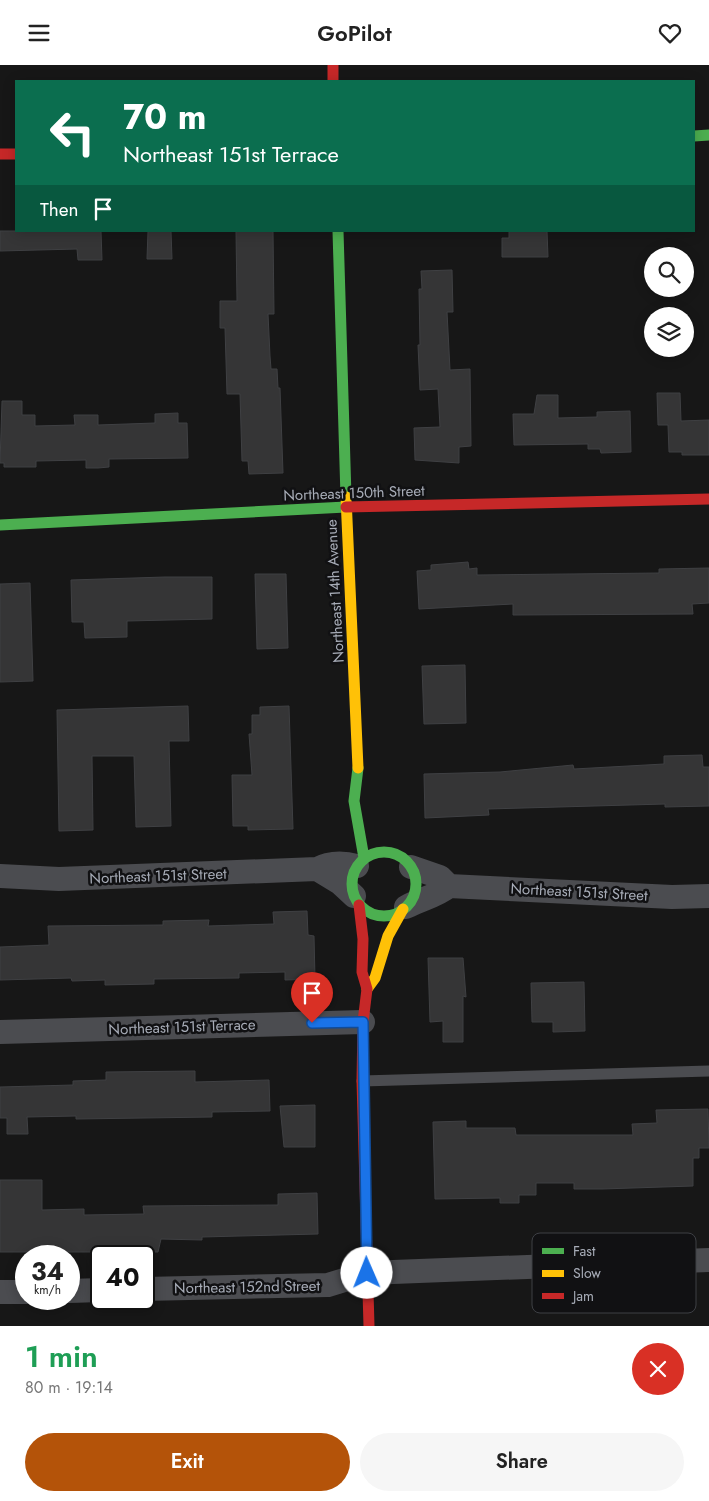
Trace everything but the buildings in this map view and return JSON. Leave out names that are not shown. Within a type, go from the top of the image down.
[{"type":"street","points":[[333,65],[333,80]]},
{"type":"street","points":[[695,135],[709,135]]},
{"type":"street","points":[[0,154],[15,154]]},
{"type":"street","name":"Northeast 14th Avenue","points":[[338,232],[346,507],[358,770],[354,801],[360,862]]},
{"type":"street","name":"Northeast 150th Street","points":[[0,525],[346,507],[709,499]]},
{"type":"street","name":"Northeast 14th Avenue","points":[[358,770],[367,791]]},
{"type":"street","points":[[367,989],[375,978],[388,937],[413,898],[416,888],[415,877],[403,861],[384,842]]},
{"type":"street","points":[[369,1326],[362,1081],[363,1022],[367,989],[362,972],[363,939],[356,900],[351,885],[360,862],[384,852],[403,861]]},
{"type":"street","name":"Northeast 151st Street","points":[[403,861],[440,877],[449,886]]},
{"type":"street","name":"Northeast 151st Street","points":[[0,877],[59,879],[317,869],[327,864],[360,862]]},
{"type":"street","points":[[317,869],[340,883],[356,900],[376,915],[387,916],[405,908]]},
{"type":"street","name":"Northeast 151st Street","points":[[405,908],[421,899],[440,893],[449,886],[637,895],[709,896]]},
{"type":"street","name":"Northeast 151st Terrace","points":[[0,1032],[363,1022]]},
{"type":"street","name":"Northeast 152nd Street","points":[[696,1260],[709,1260]]},
{"type":"street","name":"Northeast 152nd Street","points":[[155,1289],[328,1285],[367,1273],[532,1267]]},
{"type":"street","points":[[0,1292],[15,1292]]},
{"type":"lane","points":[[362,1081],[709,1071]]},
{"type":"traffic: fast","points":[[695,136],[709,135]]},
{"type":"traffic: fast","points":[[338,232],[346,497]]},
{"type":"traffic: fast","points":[[0,525],[346,507]]},
{"type":"traffic: fast","points":[[358,768],[354,801],[364,858]]},
{"type":"traffic: fast","points":[[384,852],[402,857],[407,861],[411,866],[416,884],[411,902],[407,907],[402,911],[384,916],[366,911],[361,907],[357,902],[352,884],[357,866],[361,861],[366,857],[384,852]]},
{"type":"traffic: slow","points":[[346,497],[358,768]]},
{"type":"traffic: slow","points":[[367,989],[375,978],[388,936],[403,909]]},
{"type":"traffic: jam","points":[[333,65],[333,80]]},
{"type":"traffic: jam","points":[[0,154],[15,154]]},
{"type":"traffic: jam","points":[[346,507],[709,499]]},
{"type":"traffic: jam","points":[[359,905],[363,939],[362,972],[367,989],[363,1022],[362,1081],[369,1326]]},
{"type":"route","points":[[312,1023],[363,1022],[362,1081],[367,1273]]}]
